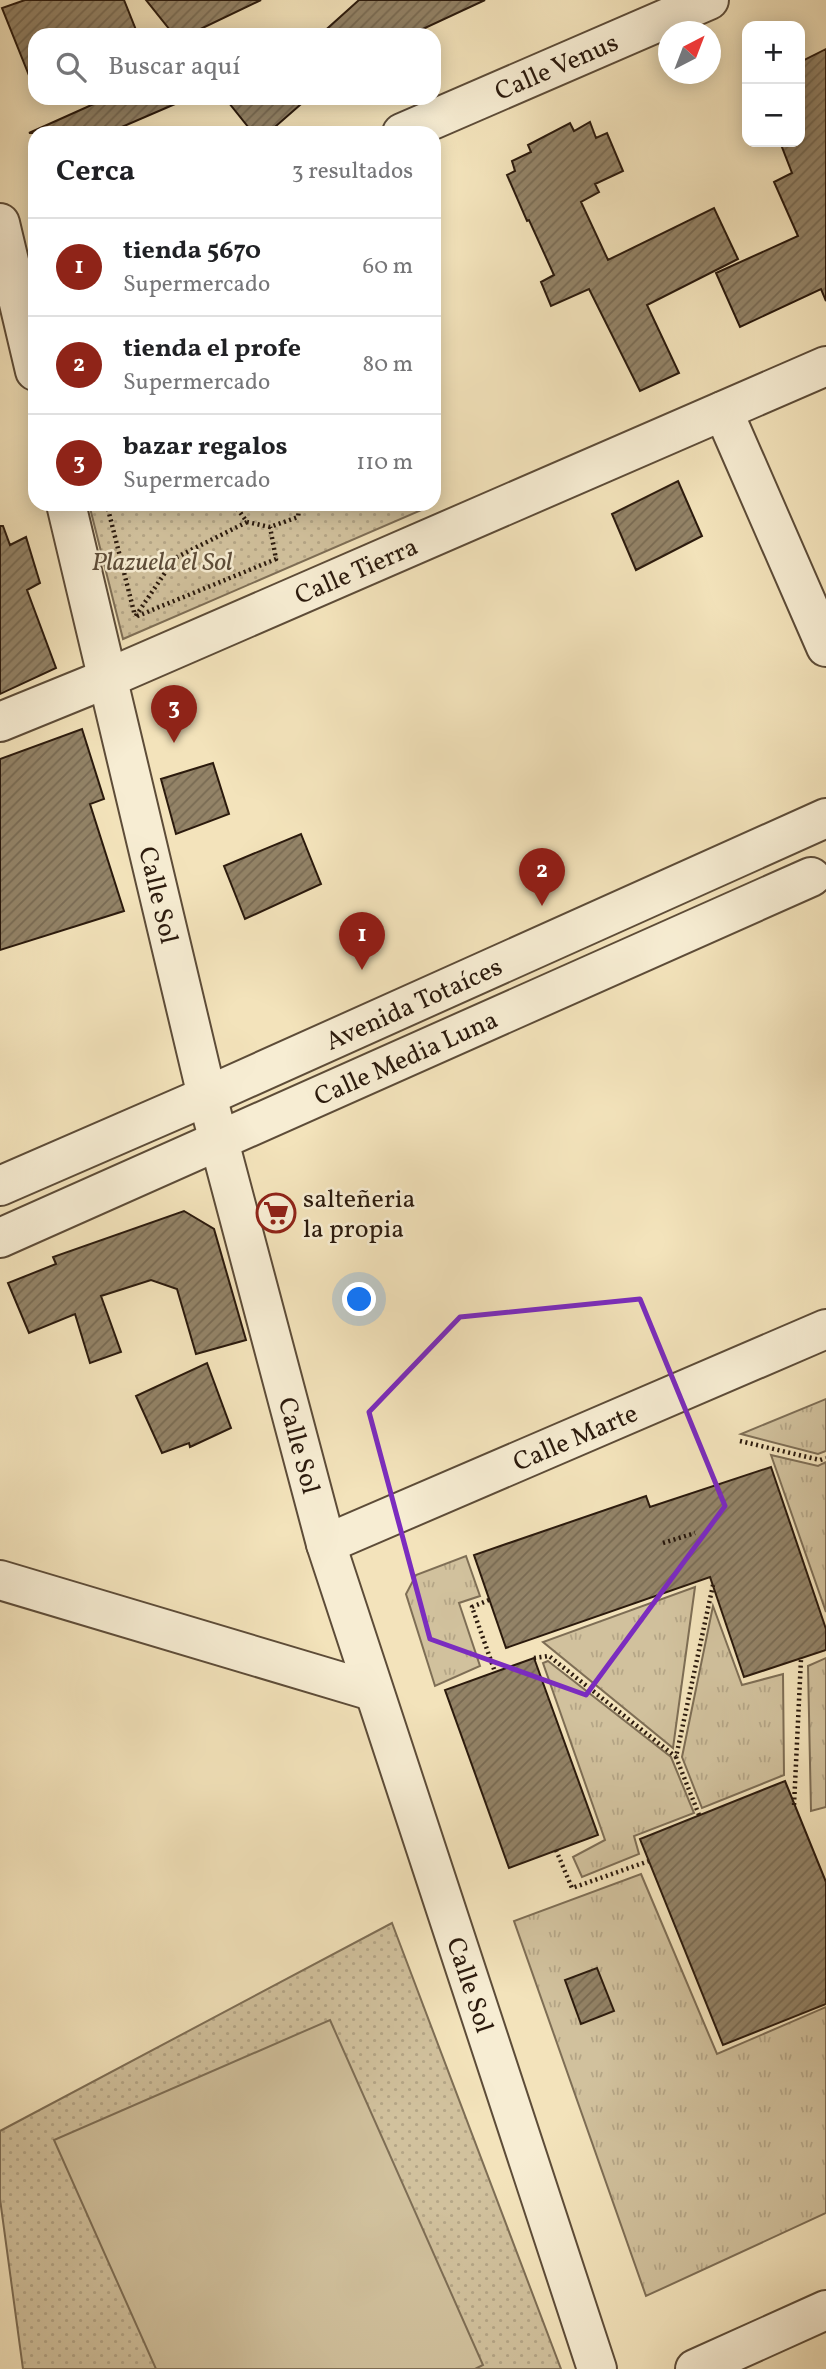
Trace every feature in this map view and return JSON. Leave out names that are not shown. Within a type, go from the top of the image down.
[{"type":"street","name":"Calle Venus","points":[[418,126],[709,0]]},
{"type":"street","points":[[0,223],[28,342]]},
{"type":"street","name":"Calle Tierra","points":[[0,722],[108,678],[826,366]]},
{"type":"street","points":[[723,411],[826,647]]},
{"type":"street","name":"Calle Sol","points":[[68,511],[207,1096],[326,1544],[372,1691],[597,2369]]},
{"type":"street","name":"Avenida Totaíces","points":[[0,1186],[826,818]]},
{"type":"street","points":[[782,836],[819,886]]},
{"type":"street","name":"Calle Media Luna","points":[[0,1238],[219,1140],[819,886]]},
{"type":"street","name":"Calle Marte","points":[[326,1544],[826,1329]]},
{"type":"street","points":[[0,1580],[372,1691]]},
{"type":"street","points":[[695,2369],[826,2310]]},
{"type":"path","points":[[109,511],[135,617]]},
{"type":"path","points":[[239,511],[247,522]]},
{"type":"path","points":[[135,617],[174,558],[247,522],[270,527],[298,517],[299,511]]},
{"type":"path","points":[[135,617],[276,559],[270,527]]},
{"type":"path","points":[[740,1441],[820,1460],[826,1458]]},
{"type":"path","points":[[663,1543],[695,1533]]},
{"type":"path","points":[[676,1757],[713,1585]]},
{"type":"path","points":[[489,1600],[472,1607],[495,1672]]},
{"type":"path","points":[[534,1658],[549,1656],[676,1757],[699,1815]]},
{"type":"path","points":[[794,1805],[801,1659]]},
{"type":"path","points":[[556,1850],[572,1888],[649,1861]]},
{"type":"highlighted area","points":[[640,1299],[725,1506],[586,1695],[430,1639],[369,1412],[460,1317]]},
{"type":"green space","name":"Plazuela el Sol","points":[[91,511],[419,511],[123,639]]},
{"type":"green space","points":[[826,1399],[826,1451],[818,1454],[741,1434]]},
{"type":"green space","points":[[771,1455],[818,1466],[826,1462],[826,1612]]},
{"type":"green space","points":[[466,1556],[480,1596],[459,1603],[480,1666],[435,1686],[406,1594],[416,1575]]},
{"type":"green space","points":[[695,1587],[673,1748],[543,1642]]},
{"type":"green space","points":[[713,1606],[742,1685],[783,1674],[784,1775],[702,1808],[682,1757]]},
{"type":"green space","points":[[826,1658],[826,1807],[811,1811],[808,1666]]},
{"type":"green space","points":[[548,1661],[671,1757],[694,1813],[634,1836],[639,1854],[582,1877],[573,1857],[605,1840],[543,1663]]},
{"type":"green space","points":[[641,1874],[717,2054],[826,2007],[826,2213],[646,2296],[514,1921]]},
{"type":"green space","points":[[392,1923],[561,2369],[23,2369],[0,2199],[0,2131]]},
{"type":"green space","points":[[330,2020],[483,2365],[475,2369],[156,2369],[54,2140]]},
{"type":"building","points":[[25,0],[124,0],[135,28],[28,28],[28,73],[2,8]]},
{"type":"building","points":[[146,0],[261,0],[203,28],[168,28]]},
{"type":"building","points":[[359,0],[485,0],[425,28],[328,28]]},
{"type":"building","points":[[826,49],[826,301],[821,289],[740,327],[716,273],[798,236],[774,182],[792,173],[782,147],[805,147],[805,60]]},
{"type":"building","points":[[91,105],[173,105],[124,126],[45,126]]},
{"type":"building","points":[[231,105],[300,105],[276,126],[247,126]]},
{"type":"building","points":[[590,122],[596,138],[607,133],[623,171],[595,184],[599,192],[581,202],[608,260],[714,208],[738,259],[647,305],[679,373],[640,391],[589,289],[551,306],[541,282],[554,275],[507,175],[515,171],[512,161],[531,152],[528,145],[570,123],[574,131]]},
{"type":"building","points":[[678,481],[702,536],[636,570],[612,514]]},
{"type":"building","points":[[0,526],[3,526],[10,545],[26,537],[40,583],[27,590],[56,668],[0,694]]},
{"type":"building","points":[[82,729],[104,799],[90,804],[124,911],[0,950],[0,759]]},
{"type":"building","points":[[213,763],[229,814],[176,834],[161,779]]},
{"type":"building","points":[[301,834],[321,884],[245,919],[224,866]]},
{"type":"building","points":[[184,1211],[214,1229],[246,1340],[196,1354],[177,1289],[151,1280],[101,1296],[121,1352],[90,1363],[75,1314],[29,1333],[8,1283],[56,1264],[53,1257]]},
{"type":"building","points":[[207,1363],[231,1428],[190,1447],[189,1443],[162,1453],[136,1396]]},
{"type":"building","points":[[771,1467],[826,1629],[826,1650],[744,1677],[710,1577],[506,1648],[474,1555],[646,1496],[650,1507]]},
{"type":"building","points":[[534,1658],[598,1835],[509,1868],[445,1690]]},
{"type":"building","points":[[785,1781],[826,1882],[826,2004],[723,2045],[640,1839]]},
{"type":"building","points":[[597,1968],[614,2011],[581,2024],[565,1980]]},
{"type":"place","name":"bazar regalos","points":[[174,743]]},
{"type":"place","name":"tienda el profe","points":[[542,906]]},
{"type":"place","name":"tienda 5670","points":[[362,970]]},
{"type":"place","name":"salteñeria la propia","points":[[276,1213]]}]
